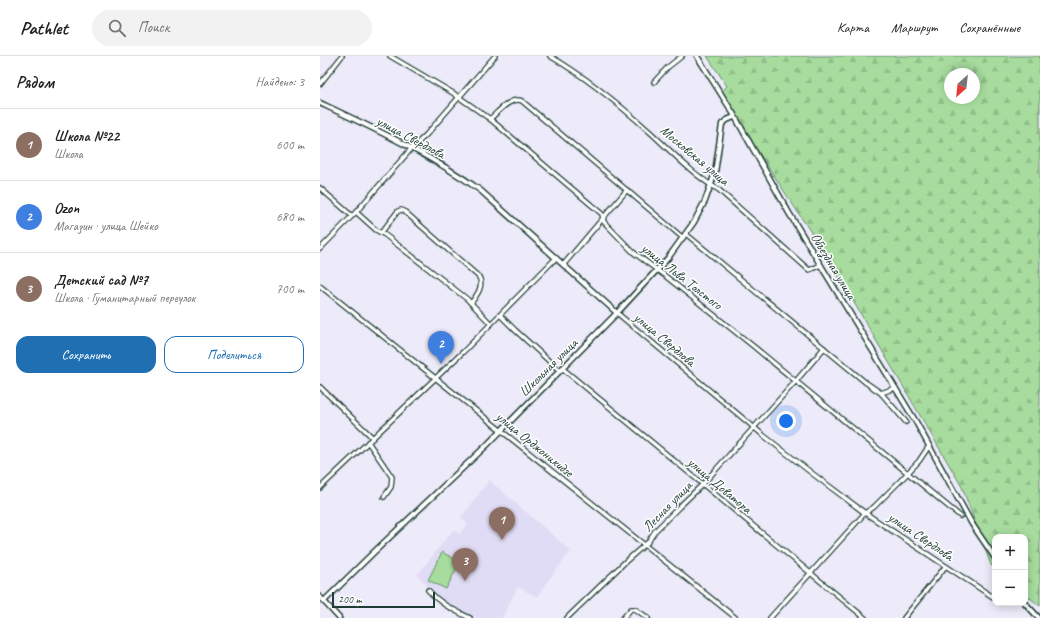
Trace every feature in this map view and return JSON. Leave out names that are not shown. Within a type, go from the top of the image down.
[{"type":"street","points":[[320,84],[342,56]]},
{"type":"street","name":"улица Льва Толстого","points":[[390,56],[459,98],[490,119],[602,214],[604,222],[633,252],[796,381],[960,516]]},
{"type":"street","points":[[320,249],[356,212],[411,148],[426,135],[495,56]]},
{"type":"street","name":"Московская улица","points":[[550,56],[582,77],[640,123],[704,181],[719,190],[809,270],[821,265]]},
{"type":"street","points":[[654,82],[668,67],[682,56]]},
{"type":"street","name":"Объездная улица","points":[[697,56],[789,213],[916,422],[968,517],[992,553]]},
{"type":"street","points":[[490,119],[510,101],[518,99],[522,101],[627,190],[865,382],[881,393],[906,422]]},
{"type":"street","name":"улица Свердлова","points":[[320,103],[411,148],[480,190],[618,313],[754,427],[813,474],[865,512],[945,566],[992,595]]},
{"type":"street","name":"Школьная улица","points":[[324,601],[501,430],[618,313],[657,270],[685,236],[701,208],[711,185],[717,165],[722,124],[726,120],[734,117]]},
{"type":"street","points":[[320,188],[352,216]]},
{"type":"street","points":[[564,264],[627,190]]},
{"type":"street","points":[[381,233],[398,212],[401,210],[404,211],[479,277],[482,285],[471,303]]},
{"type":"street","points":[[356,212],[471,303],[491,324]]},
{"type":"street","points":[[320,488],[436,378],[556,258]]},
{"type":"street","name":"улица Орджоникидзе","points":[[320,286],[736,618]]},
{"type":"street","name":"улица Доватора","points":[[500,315],[514,330],[561,370],[865,618]]},
{"type":"street","name":"Лесная улица","points":[[569,617],[648,542],[655,531],[702,485],[824,348]]},
{"type":"street","points":[[320,387],[374,438]]},
{"type":"street","points":[[881,393],[895,388]]},
{"type":"street","points":[[368,442],[392,477],[391,487],[384,497]]},
{"type":"street","points":[[770,618],[865,512],[874,507],[919,461],[929,446]]},
{"type":"street","points":[[904,618],[945,566]]},
{"type":"street","points":[[428,590],[436,600],[443,605],[470,618]]},
{"type":"street","points":[[320,597],[340,618]]},
{"type":"street","points":[[1028,606],[1038,618]]},
{"type":"street","points":[[623,618],[631,609],[635,609],[648,618]]},
{"type":"shaded area","points":[[489,480],[571,551],[537,597],[518,587],[502,618],[477,618],[443,601],[417,575],[454,529],[459,534],[468,524],[461,518]]},
{"type":"green space","points":[[707,56],[1040,56],[1040,606],[1028,596],[1028,534],[992,534],[992,566],[991,565],[962,487],[829,260],[735,116],[719,95],[727,86]]},
{"type":"green space","points":[[442,552],[460,562],[446,589],[428,580]]},
{"type":"place","name":"Ozon","points":[[441,364]]},
{"type":"place","name":"Школа №22","points":[[502,540]]},
{"type":"place","name":"Детский сад №7","points":[[465,581]]}]
